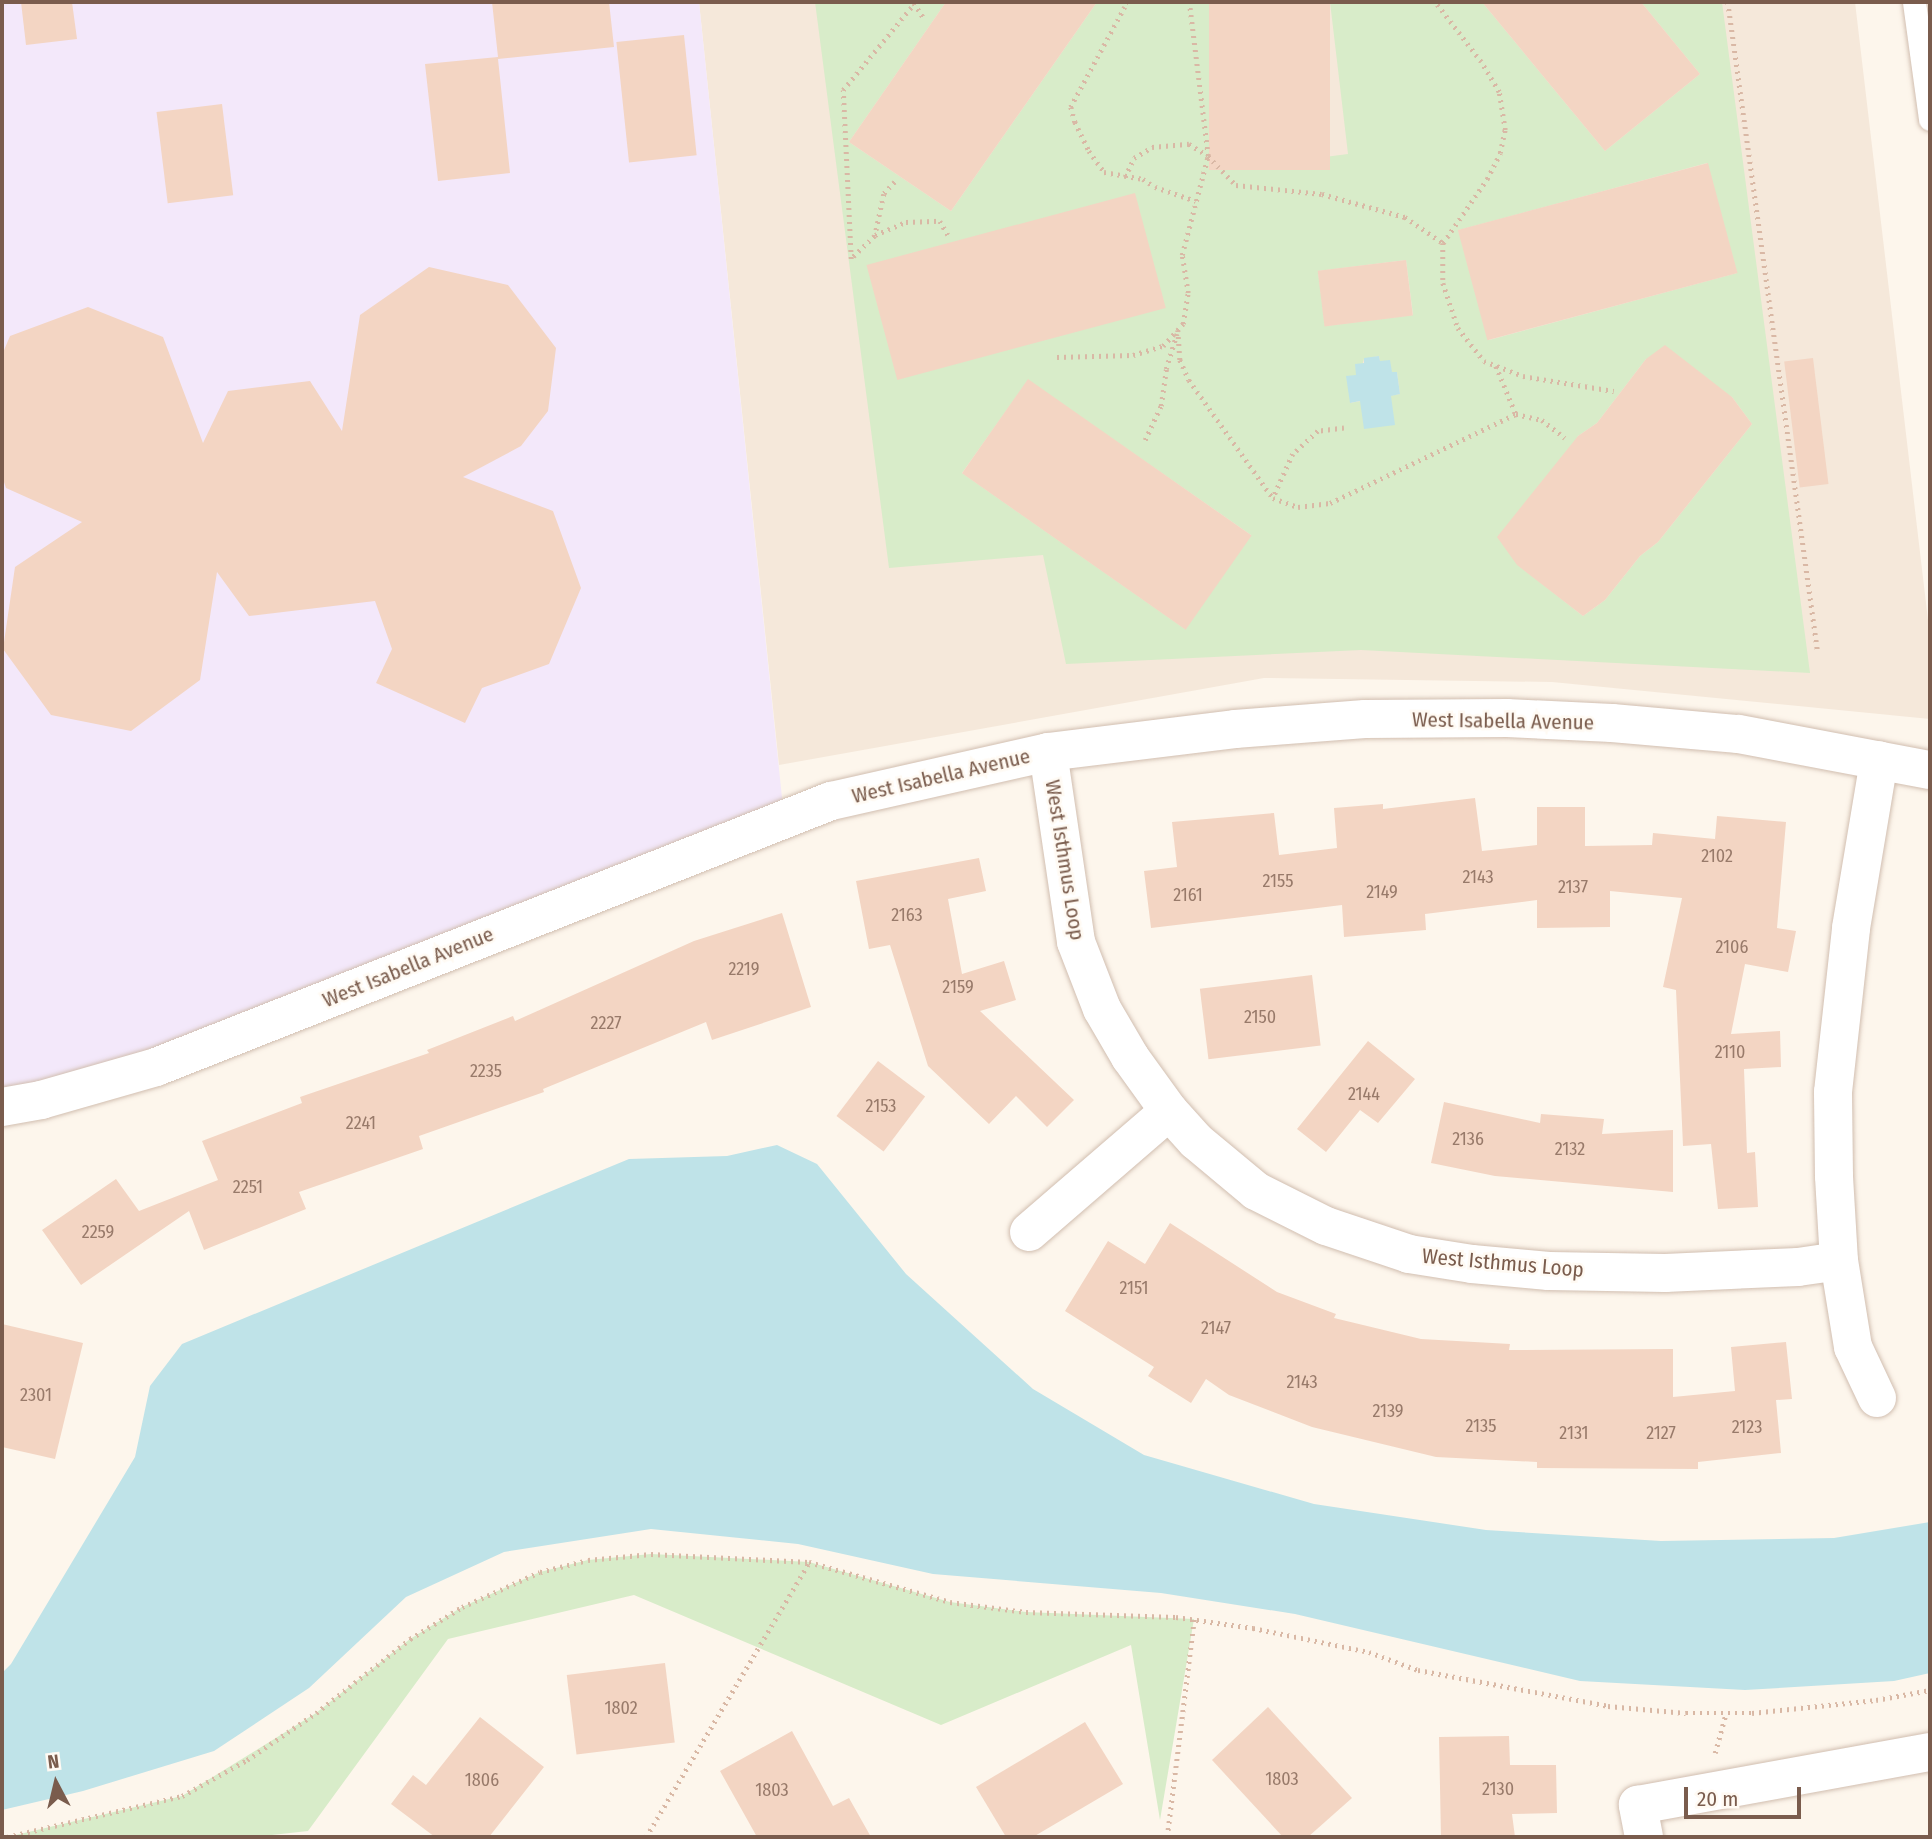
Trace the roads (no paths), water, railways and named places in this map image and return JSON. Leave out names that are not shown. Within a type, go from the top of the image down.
[{"type":"street","name":"West Isabella Avenue","points":[[2,1107],[41,1100],[156,1067],[820,805],[1048,752],[1235,729],[1365,719],[1507,718],[1612,723],[1739,734],[1930,770]]},
{"type":"street","name":"West Isthmus Loop","points":[[1048,752],[1076,942],[1102,1009],[1130,1057],[1169,1111],[1196,1140],[1256,1191],[1326,1226],[1409,1254],[1549,1271],[1665,1273],[1798,1267],[1839,1261]]},
{"type":"street","points":[[1877,1398],[1853,1347],[1839,1261],[1833,1092],[1851,929],[1879,760]]},
{"type":"street","points":[[1029,1232],[1169,1111]]},
{"type":"street","points":[[1644,1837],[1637,1805],[1930,1752]]},
{"type":"lane","points":[[1914,2],[1930,119]]},
{"type":"water","points":[[1379,356],[1380,361],[1390,360],[1392,372],[1397,372],[1400,394],[1391,396],[1395,425],[1364,429],[1360,401],[1350,403],[1346,376],[1356,375],[1355,364],[1364,363],[1364,358]]},
{"type":"water","points":[[777,1145],[817,1164],[906,1274],[1033,1389],[1144,1455],[1314,1504],[1486,1530],[1661,1541],[1834,1538],[1930,1522],[1930,1673],[1894,1681],[1745,1690],[1580,1681],[1295,1614],[1161,1593],[933,1574],[798,1544],[651,1529],[504,1552],[406,1597],[309,1688],[214,1751],[83,1791],[2,1810],[2,1673],[11,1664],[135,1457],[150,1386],[182,1344],[629,1159],[727,1156]]}]
